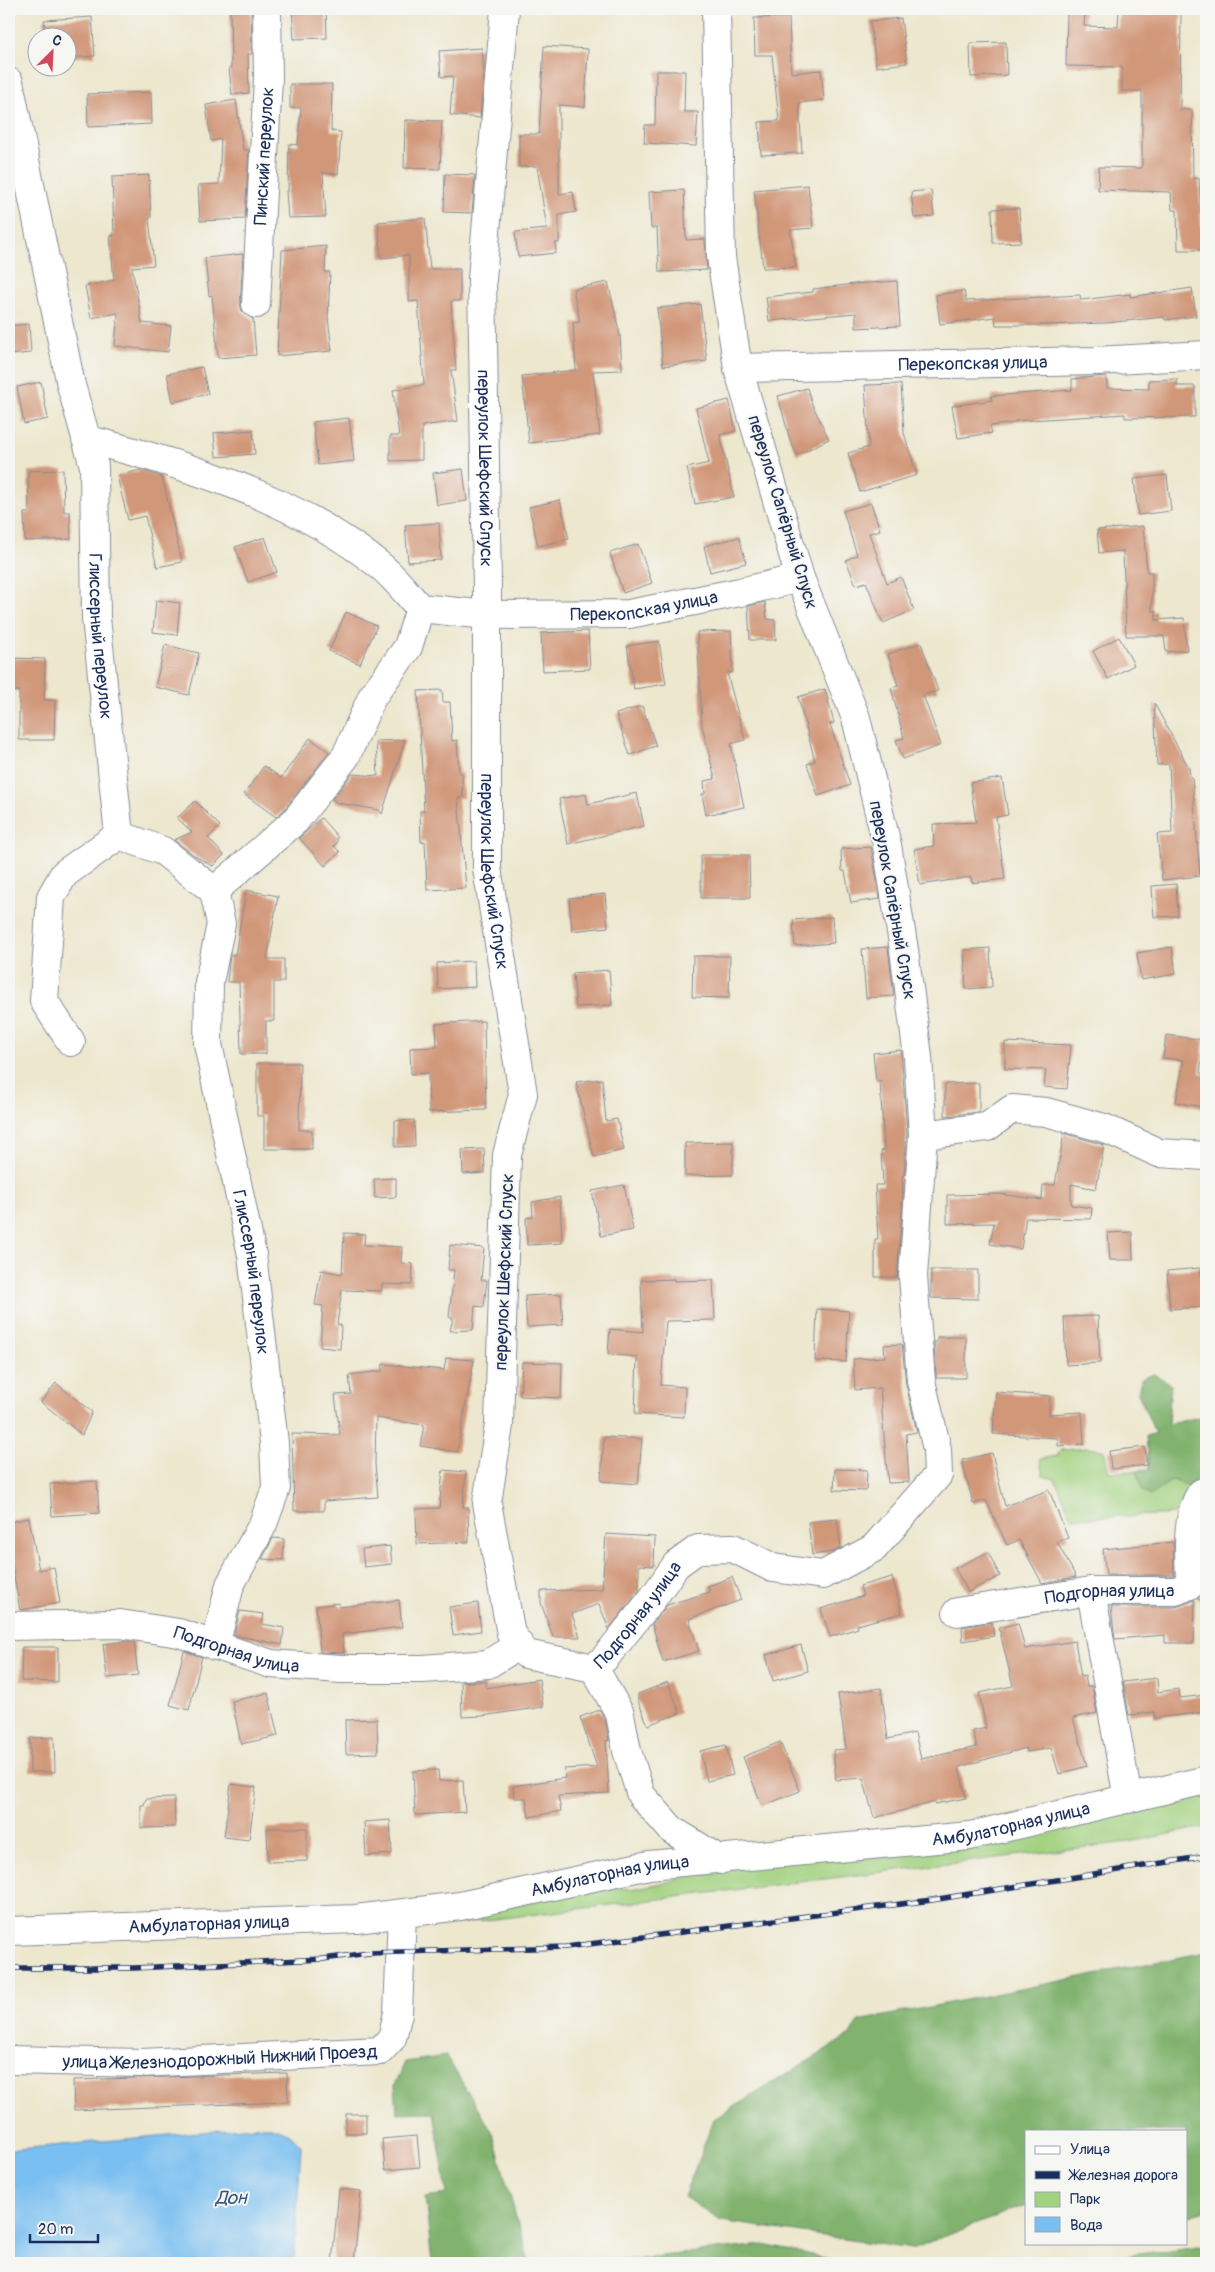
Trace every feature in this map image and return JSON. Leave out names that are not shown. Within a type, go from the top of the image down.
[{"type":"street","name":"Пинский переулок","points":[[256,304],[268,79],[267,9]]},
{"type":"street","name":"переулок Шефский Спуск","points":[[505,9],[482,279],[487,615],[487,868],[523,1094],[507,1155],[499,1425],[487,1503],[510,1634],[519,1645]]},
{"type":"street","name":"переулок Сапёрный Спуск","points":[[716,9],[721,257],[738,368],[800,578],[856,718],[887,845],[907,969],[918,1057],[923,1135],[913,1276],[921,1381],[938,1449],[938,1475],[874,1548]]},
{"type":"street","name":"Глиссерный переулок","points":[[9,82],[71,385],[94,466],[96,618],[120,835]]},
{"type":"street","name":"Перекопская улица","points":[[738,368],[1096,362],[1206,355]]},
{"type":"street","points":[[86,439],[153,456],[300,513],[379,565],[420,608],[487,615]]},
{"type":"street","name":"Перекопская улица","points":[[487,615],[629,614],[800,578]]},
{"type":"street","points":[[71,1042],[44,1001],[51,897],[64,874],[120,835],[163,851],[214,891],[295,821],[346,756],[372,697],[408,647],[420,608]]},
{"type":"street","name":"Глиссерный переулок","points":[[214,891],[221,924],[208,982],[208,1044],[252,1255],[274,1443],[276,1488],[263,1524],[230,1585],[215,1646]]},
{"type":"street","points":[[923,1135],[987,1127],[1012,1109],[1046,1112],[1104,1128],[1159,1153],[1206,1156]]},
{"type":"street","name":"Подгорная улица","points":[[957,1612],[1091,1591],[1176,1591],[1190,1585],[1190,1522],[1194,1504],[1201,1492],[1206,1491]]},
{"type":"street","name":"Подгорная улица","points":[[720,1860],[672,1830],[641,1795],[627,1751],[620,1714],[594,1668],[605,1658],[653,1598],[676,1565],[698,1550],[733,1548],[773,1568],[823,1575],[874,1548]]},
{"type":"street","points":[[1091,1591],[1128,1799]]},
{"type":"street","name":"Подгорная улица","points":[[9,1626],[120,1624],[179,1633],[271,1664],[350,1669],[423,1669],[488,1664],[519,1645]]},
{"type":"street","points":[[519,1645],[526,1654],[594,1668]]},
{"type":"street","name":"Амбулаторная улица","points":[[9,1931],[356,1919],[402,1914],[460,1906],[649,1865],[970,1836],[1206,1780]]},
{"type":"street","name":"улица Железнодорожный Нижний Проезд","points":[[9,2060],[141,2063],[380,2051],[392,2038],[398,2013],[402,1914]]},
{"type":"green space","points":[[1154,1374],[1171,1384],[1168,1424],[1204,1416],[1206,1477],[1197,1479],[1190,1487],[1172,1480],[1150,1496],[1142,1490],[1137,1471],[1149,1470],[1146,1436],[1155,1433],[1138,1393],[1141,1379]]},
{"type":"green space","points":[[1087,1448],[1104,1450],[1109,1472],[1137,1471],[1142,1490],[1172,1480],[1190,1487],[1185,1514],[1072,1518],[1055,1479],[1043,1476],[1040,1459],[1057,1456],[1061,1450]]},
{"type":"green space","points":[[1206,1780],[1206,1827],[1128,1842],[463,1923],[412,1925],[609,1887],[631,1889],[678,1880],[703,1861],[840,1847]]},
{"type":"green space","points":[[1206,1952],[1206,2211],[1188,2216],[1188,2130],[1025,2130],[1025,2205],[912,2249],[721,2221],[684,2197],[714,2119],[849,2036],[859,2021]]},
{"type":"green space","points":[[446,2056],[492,2131],[529,2263],[432,2263],[425,2197],[447,2194],[434,2112],[397,2113],[395,2085],[405,2062]]},
{"type":"green space","points":[[763,2245],[850,2263],[611,2263],[615,2261]]},
{"type":"green space","points":[[1206,2245],[1206,2263],[1071,2263]]},
{"type":"water","name":"Дон","points":[[264,2126],[285,2132],[293,2137],[301,2146],[294,2263],[9,2263],[9,2150]]},
{"type":"building","points":[[230,9],[251,9],[252,54],[248,54],[249,93],[232,95],[229,68],[231,68]]},
{"type":"building","points":[[292,9],[326,9],[327,38],[294,39]]},
{"type":"building","points":[[1067,9],[1085,9],[1084,26],[1118,27],[1119,9],[1181,9],[1180,110],[1192,110],[1193,179],[1199,178],[1202,250],[1178,250],[1177,210],[1172,210],[1171,192],[1098,190],[1099,167],[1142,168],[1142,91],[1122,91],[1122,67],[1066,66]]},
{"type":"building","points":[[92,17],[95,56],[78,57],[78,28],[44,28],[44,20]]},
{"type":"building","points":[[789,17],[791,73],[821,70],[824,100],[799,103],[802,153],[761,155],[759,122],[779,121],[772,55],[755,55],[754,18]]},
{"type":"building","points":[[901,18],[907,63],[876,67],[870,21]]},
{"type":"building","points":[[1006,42],[1007,75],[971,77],[970,43]]},
{"type":"building","points":[[544,46],[588,49],[585,107],[559,105],[559,194],[573,192],[576,212],[559,215],[559,243],[555,243],[556,253],[518,257],[515,232],[547,229],[537,166],[519,167],[519,134],[539,134]]},
{"type":"building","points":[[482,48],[484,75],[480,118],[450,115],[453,76],[441,77],[439,51]]},
{"type":"building","points":[[656,71],[685,71],[684,112],[698,112],[696,146],[644,143],[645,125],[655,125]]},
{"type":"building","points":[[290,84],[332,84],[331,131],[341,132],[338,174],[323,173],[326,217],[288,218],[286,191],[288,191],[289,144],[298,145],[301,108],[290,108]]},
{"type":"building","points":[[151,92],[152,124],[88,127],[87,94]]},
{"type":"building","points":[[236,100],[243,150],[249,150],[245,219],[200,221],[198,185],[219,184],[221,139],[211,141],[206,105]]},
{"type":"building","points":[[405,120],[442,121],[440,169],[404,168]]},
{"type":"building","points":[[445,174],[475,175],[472,213],[444,212]]},
{"type":"building","points":[[149,175],[151,218],[149,218],[154,265],[132,267],[142,323],[171,326],[168,352],[115,346],[118,313],[91,318],[85,286],[114,280],[110,236],[114,236],[112,177]]},
{"type":"building","points":[[808,185],[813,228],[790,230],[796,267],[763,268],[754,190]]},
{"type":"building","points":[[684,190],[686,240],[705,239],[707,270],[659,272],[657,228],[651,228],[649,192]]},
{"type":"building","points":[[931,190],[934,216],[914,218],[911,192]]},
{"type":"building","points":[[1019,208],[1021,242],[993,243],[992,209]]},
{"type":"building","points":[[425,218],[430,269],[460,269],[460,301],[451,301],[456,370],[451,370],[458,421],[422,426],[422,460],[390,461],[390,436],[399,436],[393,390],[424,385],[418,301],[409,302],[409,255],[381,258],[378,222]]},
{"type":"building","points":[[326,246],[325,272],[330,272],[328,317],[332,351],[277,356],[282,250]]},
{"type":"building","points":[[243,254],[240,304],[242,311],[253,319],[256,355],[218,358],[212,295],[209,296],[205,258]]},
{"type":"building","points":[[897,281],[900,326],[856,328],[856,313],[769,321],[766,297],[813,292],[813,289]]},
{"type":"building","points":[[608,282],[620,335],[622,370],[593,371],[600,435],[529,443],[522,376],[576,370],[573,323],[580,322],[573,289]]},
{"type":"building","points":[[1192,288],[1196,316],[1165,320],[1164,317],[1106,323],[1043,325],[996,325],[995,317],[940,324],[936,295],[964,291],[966,301],[1080,295],[1081,300],[1130,294],[1130,297]]},
{"type":"building","points":[[700,304],[707,361],[663,366],[657,308]]},
{"type":"building","points":[[29,324],[31,353],[9,355],[9,326]]},
{"type":"building","points":[[202,367],[208,394],[173,402],[167,374]]},
{"type":"building","points":[[1106,376],[1107,388],[1149,389],[1149,380],[1177,379],[1177,386],[1195,386],[1195,417],[1125,418],[1125,414],[1015,421],[1015,423],[990,426],[992,433],[958,438],[952,406],[992,400],[991,396],[1072,390],[1072,379]]},
{"type":"building","points":[[41,382],[48,419],[24,424],[17,387]]},
{"type":"building","points":[[901,384],[904,433],[917,475],[860,492],[848,453],[869,447],[865,385]]},
{"type":"building","points":[[807,388],[812,404],[829,439],[797,455],[790,440],[778,396]]},
{"type":"building","points":[[729,400],[736,431],[720,435],[734,497],[695,504],[687,468],[709,463],[696,408]]},
{"type":"building","points":[[349,418],[354,461],[318,465],[313,422]]},
{"type":"building","points":[[253,430],[255,454],[216,457],[214,433]]},
{"type":"building","points":[[463,469],[467,501],[437,505],[433,473]]},
{"type":"building","points":[[63,470],[64,512],[70,512],[71,539],[25,541],[24,513],[29,513],[28,471]]},
{"type":"building","points":[[141,470],[162,477],[182,562],[157,567],[145,516],[128,520],[117,476]]},
{"type":"building","points":[[1167,475],[1171,511],[1138,515],[1134,479]]},
{"type":"building","points":[[560,500],[569,539],[538,546],[529,507]]},
{"type":"building","points":[[871,503],[880,530],[869,533],[887,583],[901,577],[914,610],[883,623],[866,582],[856,585],[846,560],[857,555],[843,511]]},
{"type":"building","points":[[439,523],[441,560],[408,562],[405,525]]},
{"type":"building","points":[[1143,526],[1147,572],[1152,572],[1152,611],[1156,611],[1156,620],[1184,618],[1187,650],[1166,652],[1164,636],[1126,636],[1123,551],[1099,553],[1097,530]]},
{"type":"building","points":[[265,537],[277,572],[248,582],[235,547]]},
{"type":"building","points":[[739,537],[746,563],[710,572],[704,546]]},
{"type":"building","points":[[638,544],[652,583],[623,593],[610,553]]},
{"type":"building","points":[[156,600],[180,603],[177,635],[153,632]]},
{"type":"building","points":[[765,602],[767,619],[775,620],[776,640],[750,640],[748,606]]},
{"type":"building","points":[[346,612],[377,626],[360,664],[329,651]]},
{"type":"building","points":[[588,631],[590,669],[543,671],[541,633]]},
{"type":"building","points":[[731,631],[733,672],[727,673],[745,740],[731,744],[744,807],[706,815],[702,794],[705,794],[704,781],[715,779],[702,725],[697,632]]},
{"type":"building","points":[[1119,637],[1134,665],[1108,679],[1093,651]]},
{"type":"building","points":[[659,641],[666,684],[634,689],[627,646]]},
{"type":"building","points":[[921,643],[938,691],[923,695],[941,745],[903,759],[896,740],[904,738],[891,688],[898,686],[888,654]]},
{"type":"building","points":[[165,645],[199,653],[189,695],[155,687]]},
{"type":"building","points":[[9,658],[45,659],[44,700],[55,700],[54,740],[19,740],[19,691],[9,691]]},
{"type":"building","points":[[825,689],[834,723],[830,724],[850,785],[818,796],[807,764],[815,761],[798,697]]},
{"type":"building","points":[[442,690],[443,702],[450,702],[452,741],[457,740],[459,773],[462,773],[463,798],[458,798],[466,888],[427,890],[425,841],[421,842],[420,811],[424,811],[418,691]]},
{"type":"building","points":[[1154,703],[1189,768],[1190,777],[1192,777],[1200,876],[1162,880],[1157,834],[1172,833],[1169,764],[1157,765]]},
{"type":"building","points":[[642,706],[656,746],[630,755],[616,714]]},
{"type":"building","points":[[310,738],[329,752],[284,810],[276,817],[244,794],[264,766],[281,778]]},
{"type":"building","points":[[405,740],[382,814],[379,810],[338,803],[332,799],[352,774],[378,776],[376,741]]},
{"type":"building","points":[[1002,778],[1008,815],[996,817],[1005,879],[972,883],[971,877],[920,885],[914,849],[934,846],[933,824],[976,822],[970,783]]},
{"type":"building","points":[[637,793],[644,826],[568,844],[559,799],[586,794],[588,804]]},
{"type":"building","points":[[195,801],[220,826],[208,838],[224,855],[213,866],[198,858],[174,840],[192,832],[177,818]]},
{"type":"building","points":[[321,818],[337,836],[337,843],[334,846],[340,852],[325,866],[299,838]]},
{"type":"building","points":[[871,847],[880,899],[851,903],[845,871],[842,871],[841,849]]},
{"type":"building","points":[[701,855],[749,855],[750,898],[701,898]]},
{"type":"building","points":[[1176,884],[1178,916],[1154,917],[1152,886]]},
{"type":"building","points":[[246,890],[278,896],[267,959],[284,959],[284,982],[274,982],[274,1021],[266,1021],[266,1054],[241,1054],[239,982],[227,982],[230,955],[235,955]]},
{"type":"building","points":[[605,894],[608,927],[572,931],[569,898]]},
{"type":"building","points":[[832,917],[834,943],[795,946],[793,920]]},
{"type":"building","points":[[888,947],[894,996],[866,998],[862,949]]},
{"type":"building","points":[[1172,947],[1176,974],[1141,980],[1137,953]]},
{"type":"building","points":[[990,948],[992,987],[966,989],[964,950]]},
{"type":"building","points":[[693,956],[730,956],[729,998],[692,997]]},
{"type":"building","points":[[474,961],[475,987],[438,989],[437,963]]},
{"type":"building","points":[[609,970],[612,1005],[576,1007],[573,973]]},
{"type":"building","points":[[484,1021],[486,1110],[429,1112],[428,1073],[411,1074],[410,1048],[437,1047],[436,1024]]},
{"type":"building","points":[[1166,1035],[1204,1040],[1200,1073],[1206,1074],[1206,1108],[1176,1102],[1184,1060],[1163,1058]]},
{"type":"building","points":[[1005,1042],[1071,1045],[1067,1089],[1044,1087],[1046,1070],[1005,1069]]},
{"type":"building","points":[[901,1050],[907,1132],[904,1175],[902,1176],[903,1195],[897,1277],[875,1277],[875,1239],[878,1239],[875,1185],[883,1185],[881,1151],[884,1150],[880,1081],[876,1081],[873,1053]]},
{"type":"building","points":[[257,1063],[300,1063],[299,1130],[312,1130],[312,1149],[264,1149],[264,1116],[257,1116]]},
{"type":"building","points":[[602,1079],[606,1121],[617,1119],[624,1150],[594,1157],[576,1082]]},
{"type":"building","points":[[979,1083],[979,1112],[945,1116],[945,1084]]},
{"type":"building","points":[[414,1120],[415,1146],[395,1147],[395,1121]]},
{"type":"building","points":[[1064,1133],[1104,1145],[1096,1189],[1071,1184],[1071,1205],[1092,1208],[1091,1219],[1026,1218],[1021,1249],[990,1244],[994,1223],[947,1224],[947,1195],[1000,1194],[1042,1200],[1043,1185],[1055,1185]]},
{"type":"building","points":[[733,1142],[733,1175],[685,1176],[685,1143]]},
{"type":"building","points":[[484,1149],[485,1173],[463,1174],[462,1150]]},
{"type":"building","points":[[396,1178],[396,1197],[375,1198],[374,1179]]},
{"type":"building","points":[[624,1185],[633,1230],[601,1236],[592,1191]]},
{"type":"building","points":[[560,1197],[562,1243],[527,1245],[526,1218],[533,1217],[532,1202]]},
{"type":"building","points":[[1132,1232],[1133,1260],[1110,1260],[1108,1233]]},
{"type":"building","points":[[344,1233],[365,1234],[364,1245],[402,1247],[401,1263],[413,1264],[412,1285],[382,1284],[382,1291],[342,1290],[337,1324],[341,1325],[340,1349],[320,1347],[323,1306],[315,1305],[321,1270],[342,1274]]},
{"type":"building","points":[[450,1245],[484,1248],[481,1280],[487,1280],[484,1307],[475,1306],[473,1330],[450,1331],[453,1318],[449,1317],[454,1270],[448,1270]]},
{"type":"building","points":[[1200,1268],[1203,1307],[1170,1309],[1167,1271]]},
{"type":"building","points":[[931,1270],[978,1270],[978,1299],[931,1298]]},
{"type":"building","points":[[674,1279],[674,1281],[713,1280],[715,1320],[666,1321],[661,1385],[685,1387],[684,1417],[635,1414],[637,1357],[608,1354],[610,1329],[643,1332],[641,1280]]},
{"type":"building","points":[[561,1294],[563,1325],[527,1327],[525,1296]]},
{"type":"building","points":[[817,1309],[849,1311],[846,1362],[815,1361]]},
{"type":"building","points":[[1098,1316],[1100,1363],[1066,1365],[1064,1317]]},
{"type":"building","points":[[937,1337],[966,1337],[966,1378],[936,1378],[934,1342],[937,1342]]},
{"type":"building","points":[[902,1344],[906,1384],[917,1432],[906,1434],[909,1482],[888,1483],[880,1388],[855,1390],[853,1359],[885,1357],[884,1345]]},
{"type":"building","points":[[446,1358],[474,1360],[457,1452],[420,1446],[424,1425],[376,1418],[375,1464],[378,1497],[324,1501],[324,1511],[294,1511],[292,1434],[340,1435],[335,1395],[351,1394],[349,1375],[382,1371],[383,1364],[444,1370]]},
{"type":"building","points":[[522,1362],[562,1363],[561,1398],[520,1396]]},
{"type":"building","points":[[56,1383],[92,1412],[82,1435],[41,1402]]},
{"type":"building","points":[[996,1392],[1050,1396],[1049,1414],[1082,1412],[1084,1444],[1058,1446],[1058,1438],[993,1434]]},
{"type":"building","points":[[604,1437],[642,1439],[638,1484],[601,1481]]},
{"type":"building","points":[[1145,1447],[1147,1465],[1111,1469],[1109,1451]]},
{"type":"building","points":[[992,1453],[1005,1506],[1049,1490],[1068,1538],[1057,1542],[1076,1577],[1042,1583],[1019,1540],[1007,1545],[986,1500],[973,1504],[962,1460]]},
{"type":"building","points":[[835,1469],[867,1470],[866,1491],[834,1490]]},
{"type":"building","points":[[443,1470],[466,1472],[463,1507],[468,1507],[469,1542],[417,1544],[416,1509],[439,1508]]},
{"type":"building","points":[[97,1481],[99,1513],[52,1516],[50,1484]]},
{"type":"building","points":[[29,1518],[39,1570],[54,1567],[60,1603],[20,1610],[9,1548],[9,1522]]},
{"type":"building","points":[[837,1519],[841,1548],[833,1552],[812,1555],[808,1522]]},
{"type":"building","points":[[606,1534],[655,1537],[654,1566],[639,1565],[639,1591],[609,1629],[599,1604],[572,1614],[580,1637],[553,1637],[541,1603],[541,1591],[602,1589]]},
{"type":"building","points":[[273,1538],[284,1539],[283,1560],[262,1559]]},
{"type":"building","points":[[1173,1542],[1174,1575],[1106,1575],[1103,1549]]},
{"type":"building","points":[[390,1546],[392,1564],[364,1567],[362,1549]]},
{"type":"building","points":[[988,1552],[1000,1576],[968,1592],[955,1568]]},
{"type":"building","points":[[732,1577],[741,1600],[689,1619],[699,1651],[663,1662],[652,1624],[667,1605],[710,1592],[708,1586]]},
{"type":"building","points":[[892,1577],[902,1613],[857,1625],[858,1628],[830,1637],[821,1609],[863,1596],[860,1586]]},
{"type":"building","points":[[1206,1586],[1206,1599],[1197,1599],[1203,1593]]},
{"type":"building","points":[[399,1600],[402,1627],[342,1634],[344,1653],[320,1652],[316,1606],[339,1603],[339,1607]]},
{"type":"building","points":[[1195,1600],[1194,1643],[1165,1643],[1165,1635],[1115,1639],[1111,1607],[1176,1607]]},
{"type":"building","points":[[478,1603],[481,1631],[453,1635],[449,1607]]},
{"type":"building","points":[[240,1611],[264,1614],[262,1624],[284,1628],[282,1645],[234,1635]]},
{"type":"building","points":[[992,1622],[994,1636],[963,1641],[962,1627]]},
{"type":"building","points":[[1018,1623],[1025,1649],[1075,1641],[1081,1677],[1085,1676],[1087,1686],[1092,1686],[1097,1713],[1073,1718],[1087,1766],[1059,1774],[1051,1748],[1027,1752],[1026,1748],[959,1767],[966,1798],[935,1804],[935,1802],[874,1818],[863,1778],[836,1780],[833,1750],[846,1749],[838,1694],[881,1688],[888,1739],[915,1733],[921,1759],[977,1747],[973,1731],[986,1728],[979,1693],[1013,1686],[999,1628]]},
{"type":"building","points":[[134,1642],[138,1675],[107,1678],[103,1644]]},
{"type":"building","points":[[801,1645],[808,1671],[773,1681],[766,1655]]},
{"type":"building","points":[[22,1647],[58,1647],[58,1682],[21,1681]]},
{"type":"building","points":[[184,1651],[202,1657],[189,1710],[170,1705]]},
{"type":"building","points":[[1157,1678],[1158,1692],[1179,1689],[1180,1698],[1206,1695],[1206,1712],[1154,1718],[1154,1712],[1129,1715],[1123,1682]]},
{"type":"building","points":[[539,1679],[543,1707],[462,1717],[461,1682],[486,1681],[486,1688]]},
{"type":"building","points":[[668,1682],[680,1713],[648,1725],[638,1701],[638,1694]]},
{"type":"building","points":[[268,1693],[278,1736],[241,1744],[232,1701]]},
{"type":"building","points":[[600,1710],[605,1719],[609,1740],[606,1741],[609,1793],[558,1796],[561,1811],[529,1817],[526,1798],[514,1798],[513,1786],[565,1778],[564,1769],[597,1767],[580,1717]]},
{"type":"building","points":[[377,1719],[378,1753],[346,1754],[345,1720]]},
{"type":"building","points":[[54,1737],[55,1772],[30,1772],[30,1738]]},
{"type":"building","points":[[780,1742],[800,1791],[762,1806],[743,1757]]},
{"type":"building","points":[[726,1745],[733,1775],[707,1781],[700,1751]]},
{"type":"building","points":[[438,1770],[439,1781],[463,1780],[465,1812],[415,1815],[413,1771]]},
{"type":"building","points":[[231,1784],[256,1787],[249,1840],[224,1837]]},
{"type":"building","points":[[174,1798],[175,1827],[141,1828],[141,1805],[144,1805],[146,1799]]},
{"type":"building","points":[[390,1820],[392,1854],[366,1856],[364,1822]]},
{"type":"building","points":[[267,1828],[307,1828],[307,1861],[268,1862]]},
{"type":"building","points":[[287,2073],[288,2102],[74,2110],[73,2080]]},
{"type":"building","points":[[346,2114],[366,2114],[366,2133],[346,2133]]},
{"type":"building","points":[[417,2136],[420,2167],[385,2170],[382,2139]]},
{"type":"building","points":[[339,2189],[361,2191],[354,2263],[332,2263]]},
{"type":"railway","points":[[9,1968],[134,1968],[323,1959],[369,1953],[566,1947],[932,1900],[1206,1856]]}]
